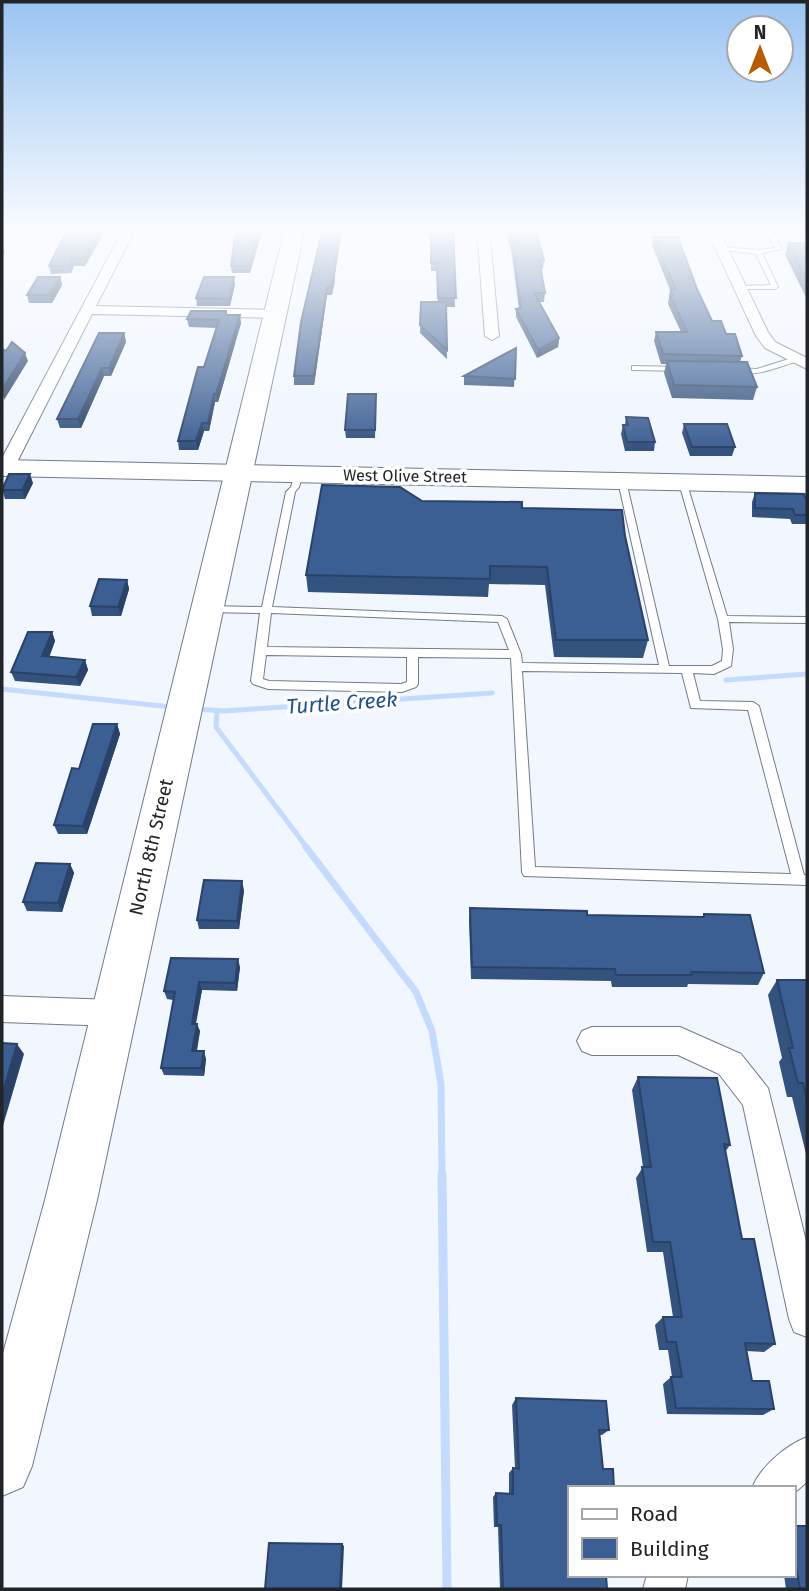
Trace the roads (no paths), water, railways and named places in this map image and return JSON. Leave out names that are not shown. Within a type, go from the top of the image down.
[{"type":"main road","name":"North 8th Street","points":[[2,1466],[71,1200],[278,302]]},
{"type":"main road","name":"West Olive Street","points":[[3,468],[807,485]]},
{"type":"street","points":[[3,468],[90,302]]},
{"type":"street","points":[[489,302],[492,336]]},
{"type":"street","points":[[747,302],[761,333],[770,345],[801,361]]},
{"type":"street","points":[[86,310],[275,314]]},
{"type":"street","points":[[2,1009],[113,1013]]},
{"type":"street","points":[[592,1041],[680,1041],[730,1064],[757,1099],[807,1319]]},
{"type":"street","points":[[773,1486],[807,1456]]},
{"type":"lane","points":[[730,370],[758,371],[801,361]]},
{"type":"lane","points":[[635,368],[689,369]]},
{"type":"lane","points":[[299,473],[295,487],[290,492],[266,610],[257,681],[268,685],[402,688],[412,684],[413,653]]},
{"type":"lane","points":[[622,481],[665,670]]},
{"type":"lane","points":[[260,651],[413,653],[665,670],[714,670],[727,663],[728,649],[723,619],[683,483]]},
{"type":"lane","points":[[207,609],[502,619],[516,660],[529,872],[803,880],[752,706],[695,705],[687,670]]},
{"type":"lane","points":[[723,619],[807,620]]},
{"type":"waterway","name":"Turtle Creek","points":[[726,680],[807,674]]},
{"type":"waterway","name":"Turtle Creek","points":[[2,689],[171,707]]},
{"type":"waterway","name":"Turtle Creek","points":[[197,709],[224,711],[492,693]]},
{"type":"waterway","points":[[217,711],[216,727],[308,849]]},
{"type":"waterway","points":[[306,847],[416,992],[432,1031],[441,1084],[442,1176]]},
{"type":"waterway","points":[[442,1174],[447,1589]]}]
